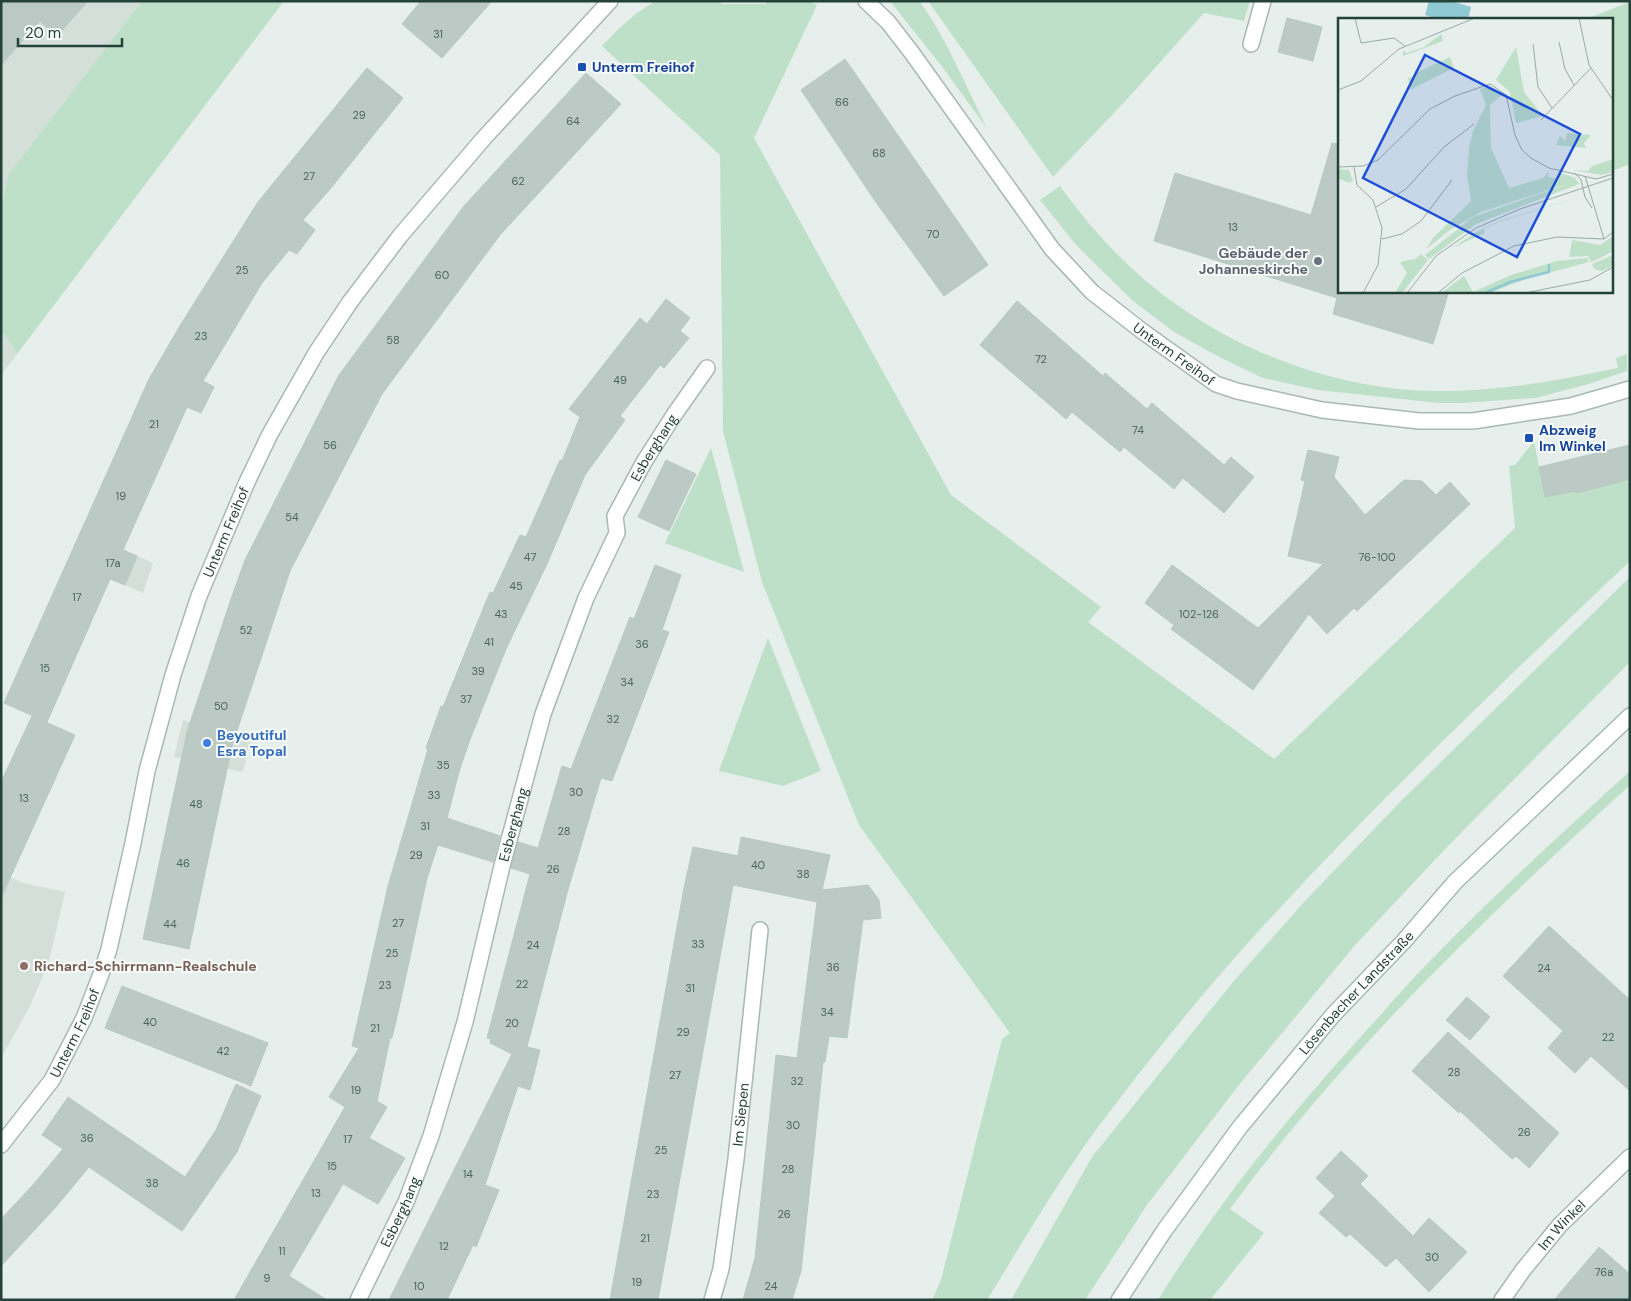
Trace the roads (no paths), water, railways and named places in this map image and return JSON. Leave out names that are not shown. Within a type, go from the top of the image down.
[{"type":"street","name":"Unterm Freihof","points":[[1,1145],[52,1080],[84,1018],[101,974],[109,949],[150,762],[173,675],[199,596],[247,482],[270,434],[316,353],[350,302],[400,236],[484,138],[610,1]]},
{"type":"street","name":"Unterm Freihof","points":[[866,1],[888,22],[912,53],[1052,249],[1092,292],[1142,331],[1216,384],[1237,391],[1322,410],[1419,420],[1473,422],[1571,406],[1630,389]]},
{"type":"street","points":[[1251,44],[1262,1]]},
{"type":"street","name":"Esberghang","points":[[358,1300],[406,1202],[431,1136],[465,1022],[497,885],[543,714],[586,598],[617,533],[616,516],[644,462],[674,414],[707,368]]},
{"type":"street","name":"Lösenbacher Landstraße","points":[[1119,1300],[1164,1231],[1240,1127],[1333,1015],[1404,941],[1455,882],[1630,716]]},
{"type":"street","name":"Im Siepen","points":[[712,1300],[721,1269],[736,1159],[760,930]]},
{"type":"street","name":"Im Winkel","points":[[1502,1300],[1523,1270],[1560,1225],[1630,1157]]},
{"type":"water","points":[[1429,1],[1451,1],[1471,7],[1468,18],[1436,18],[1425,15]]},
{"type":"place","name":"Unterm Freihof","points":[[582,67]]},
{"type":"place","name":"Gebäude der Johanneskirche","points":[[1318,261]]},
{"type":"place","name":"Abzweig Im Winkel","points":[[1529,438]]},
{"type":"place","name":"Beyoutiful Esra Topal","points":[[207,743]]},
{"type":"place","name":"Richard-Schirrmann-Realschule","points":[[24,966]]}]
